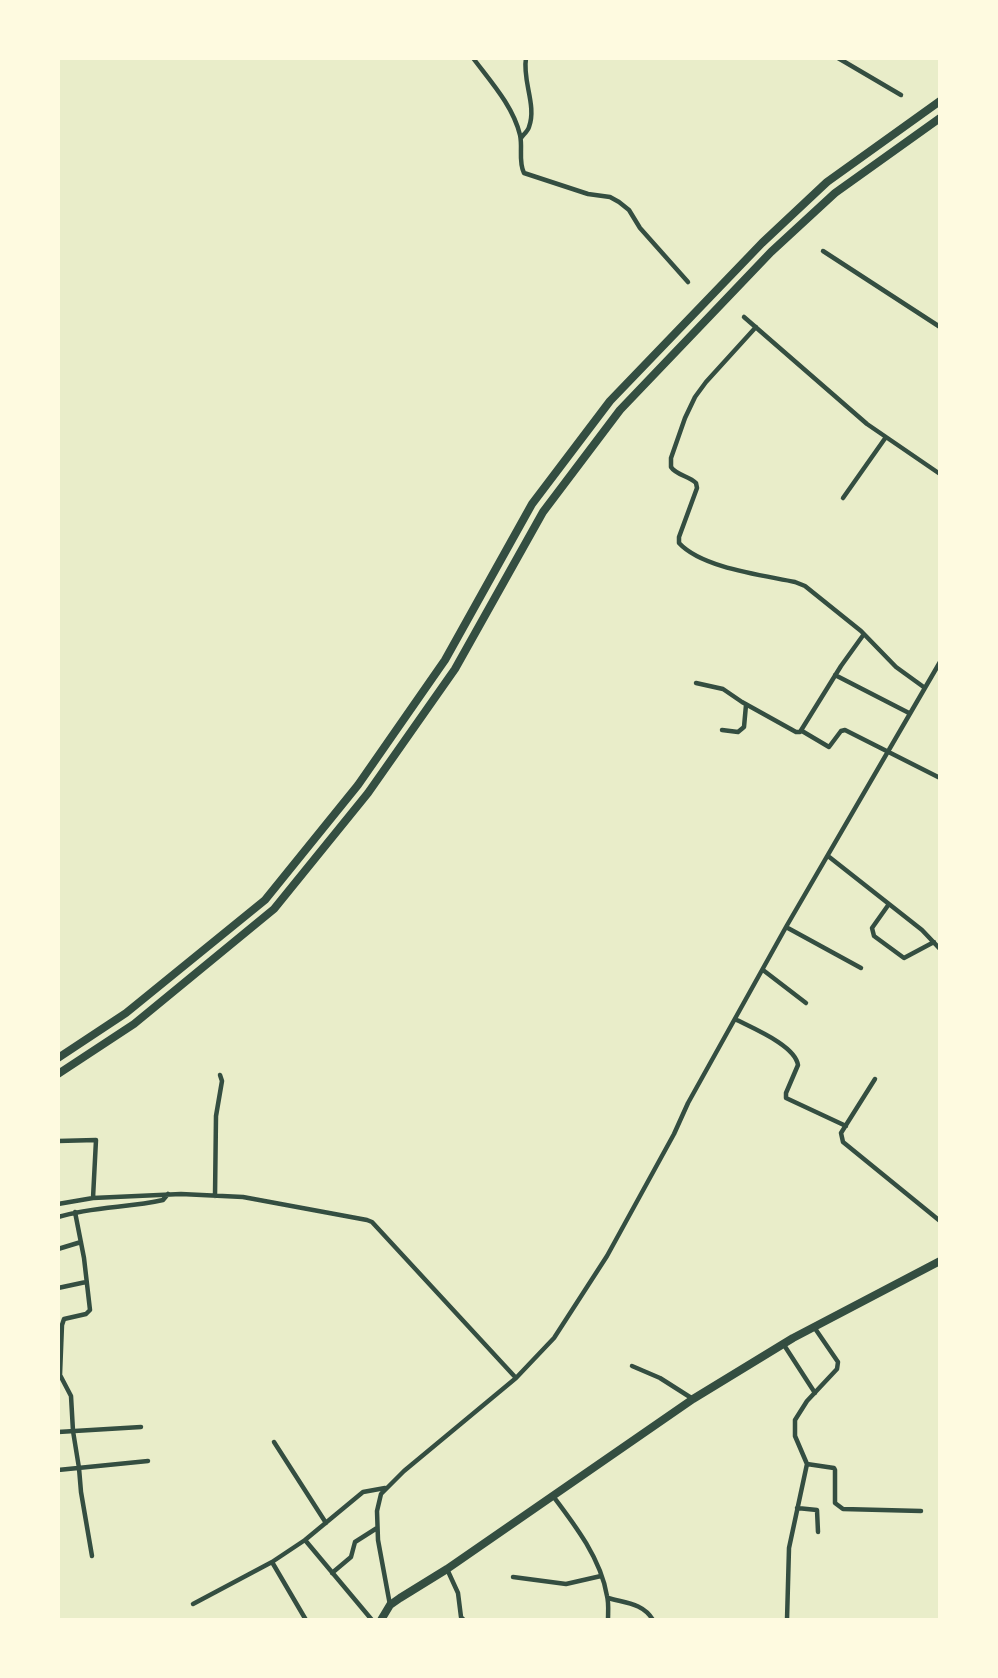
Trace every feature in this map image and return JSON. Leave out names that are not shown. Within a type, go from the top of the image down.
[{"type":"highway","points":[[58,1059],[126,1013],[265,900],[358,785],[445,660],[532,504],[610,401],[762,243],[827,183],[939,101]]},
{"type":"highway","points":[[58,1074],[134,1024],[274,909],[369,793],[455,669],[543,512],[620,410],[763,260],[835,193],[939,118]]},
{"type":"highway","points":[[381,1620],[390,1605],[447,1569],[693,1399],[814,1327],[939,1261]]},
{"type":"street","points":[[473,58],[508,106],[516,124],[524,173],[588,194],[610,197],[619,202],[629,210],[640,228],[688,282]]},
{"type":"street","points":[[520,138],[529,128],[531,108],[524,71],[526,58]]},
{"type":"street","points":[[838,58],[901,96]]},
{"type":"street","points":[[823,251],[939,327]]},
{"type":"street","points":[[744,317],[867,424],[939,474]]},
{"type":"street","points":[[756,327],[695,397],[671,458],[671,467],[674,471],[692,479],[697,488],[679,537],[679,543],[686,550],[720,566],[805,586],[864,634],[896,667],[925,688]]},
{"type":"street","points":[[843,498],[885,437]]},
{"type":"street","points":[[802,731],[835,675],[864,634]]},
{"type":"street","points":[[390,1605],[377,1528],[378,1502],[385,1488],[516,1378],[554,1338],[607,1256],[674,1134],[688,1103],[786,927],[939,662]]},
{"type":"street","points":[[835,675],[909,713]]},
{"type":"street","points":[[696,683],[723,689],[746,705],[796,732],[802,731],[828,747],[841,731],[845,730],[939,778]]},
{"type":"street","points":[[722,730],[738,732],[744,727],[746,705]]},
{"type":"street","points":[[828,856],[922,930],[939,949]]},
{"type":"street","points":[[889,904],[872,928],[874,936],[904,958],[934,942]]},
{"type":"street","points":[[786,927],[861,968]]},
{"type":"street","points":[[763,970],[806,1003]]},
{"type":"street","points":[[735,1019],[768,1036],[795,1056],[798,1065],[786,1098],[846,1126]]},
{"type":"street","points":[[214,1196],[216,1116],[222,1081],[220,1076]]},
{"type":"street","points":[[875,1079],[841,1133],[843,1142],[939,1221]]},
{"type":"street","points":[[58,1141],[96,1140],[93,1198]]},
{"type":"street","points":[[58,1204],[93,1198],[168,1193],[243,1197],[372,1222],[516,1378]]},
{"type":"street","points":[[58,1217],[106,1206],[146,1204],[163,1200],[168,1193]]},
{"type":"street","points":[[75,1212],[90,1310],[86,1314],[64,1319],[60,1375],[71,1396],[81,1492],[92,1556]]},
{"type":"street","points":[[58,1249],[81,1242]]},
{"type":"street","points":[[58,1288],[86,1282]]},
{"type":"street","points":[[787,1620],[789,1548],[807,1464],[797,1443],[794,1428],[800,1412],[838,1365],[814,1327]]},
{"type":"street","points":[[784,1345],[815,1393]]},
{"type":"street","points":[[632,1366],[660,1378],[693,1399]]},
{"type":"street","points":[[58,1432],[141,1426]]},
{"type":"street","points":[[274,1442],[326,1523]]},
{"type":"street","points":[[58,1470],[148,1461]]},
{"type":"street","points":[[807,1464],[834,1468],[835,1503],[843,1509],[921,1511]]},
{"type":"street","points":[[193,1604],[272,1562],[305,1540],[363,1492],[385,1488]]},
{"type":"street","points":[[553,1496],[576,1527],[593,1557],[608,1598],[608,1620]]},
{"type":"street","points":[[797,1508],[818,1510],[818,1532]]},
{"type":"street","points":[[332,1573],[351,1557],[355,1542],[377,1528]]},
{"type":"street","points":[[305,1540],[372,1620]]},
{"type":"street","points":[[272,1562],[306,1620]]},
{"type":"street","points":[[447,1569],[457,1591],[460,1617],[464,1620]]},
{"type":"street","points":[[513,1577],[566,1584],[601,1576]]},
{"type":"street","points":[[608,1598],[638,1605],[646,1610],[653,1620]]}]
